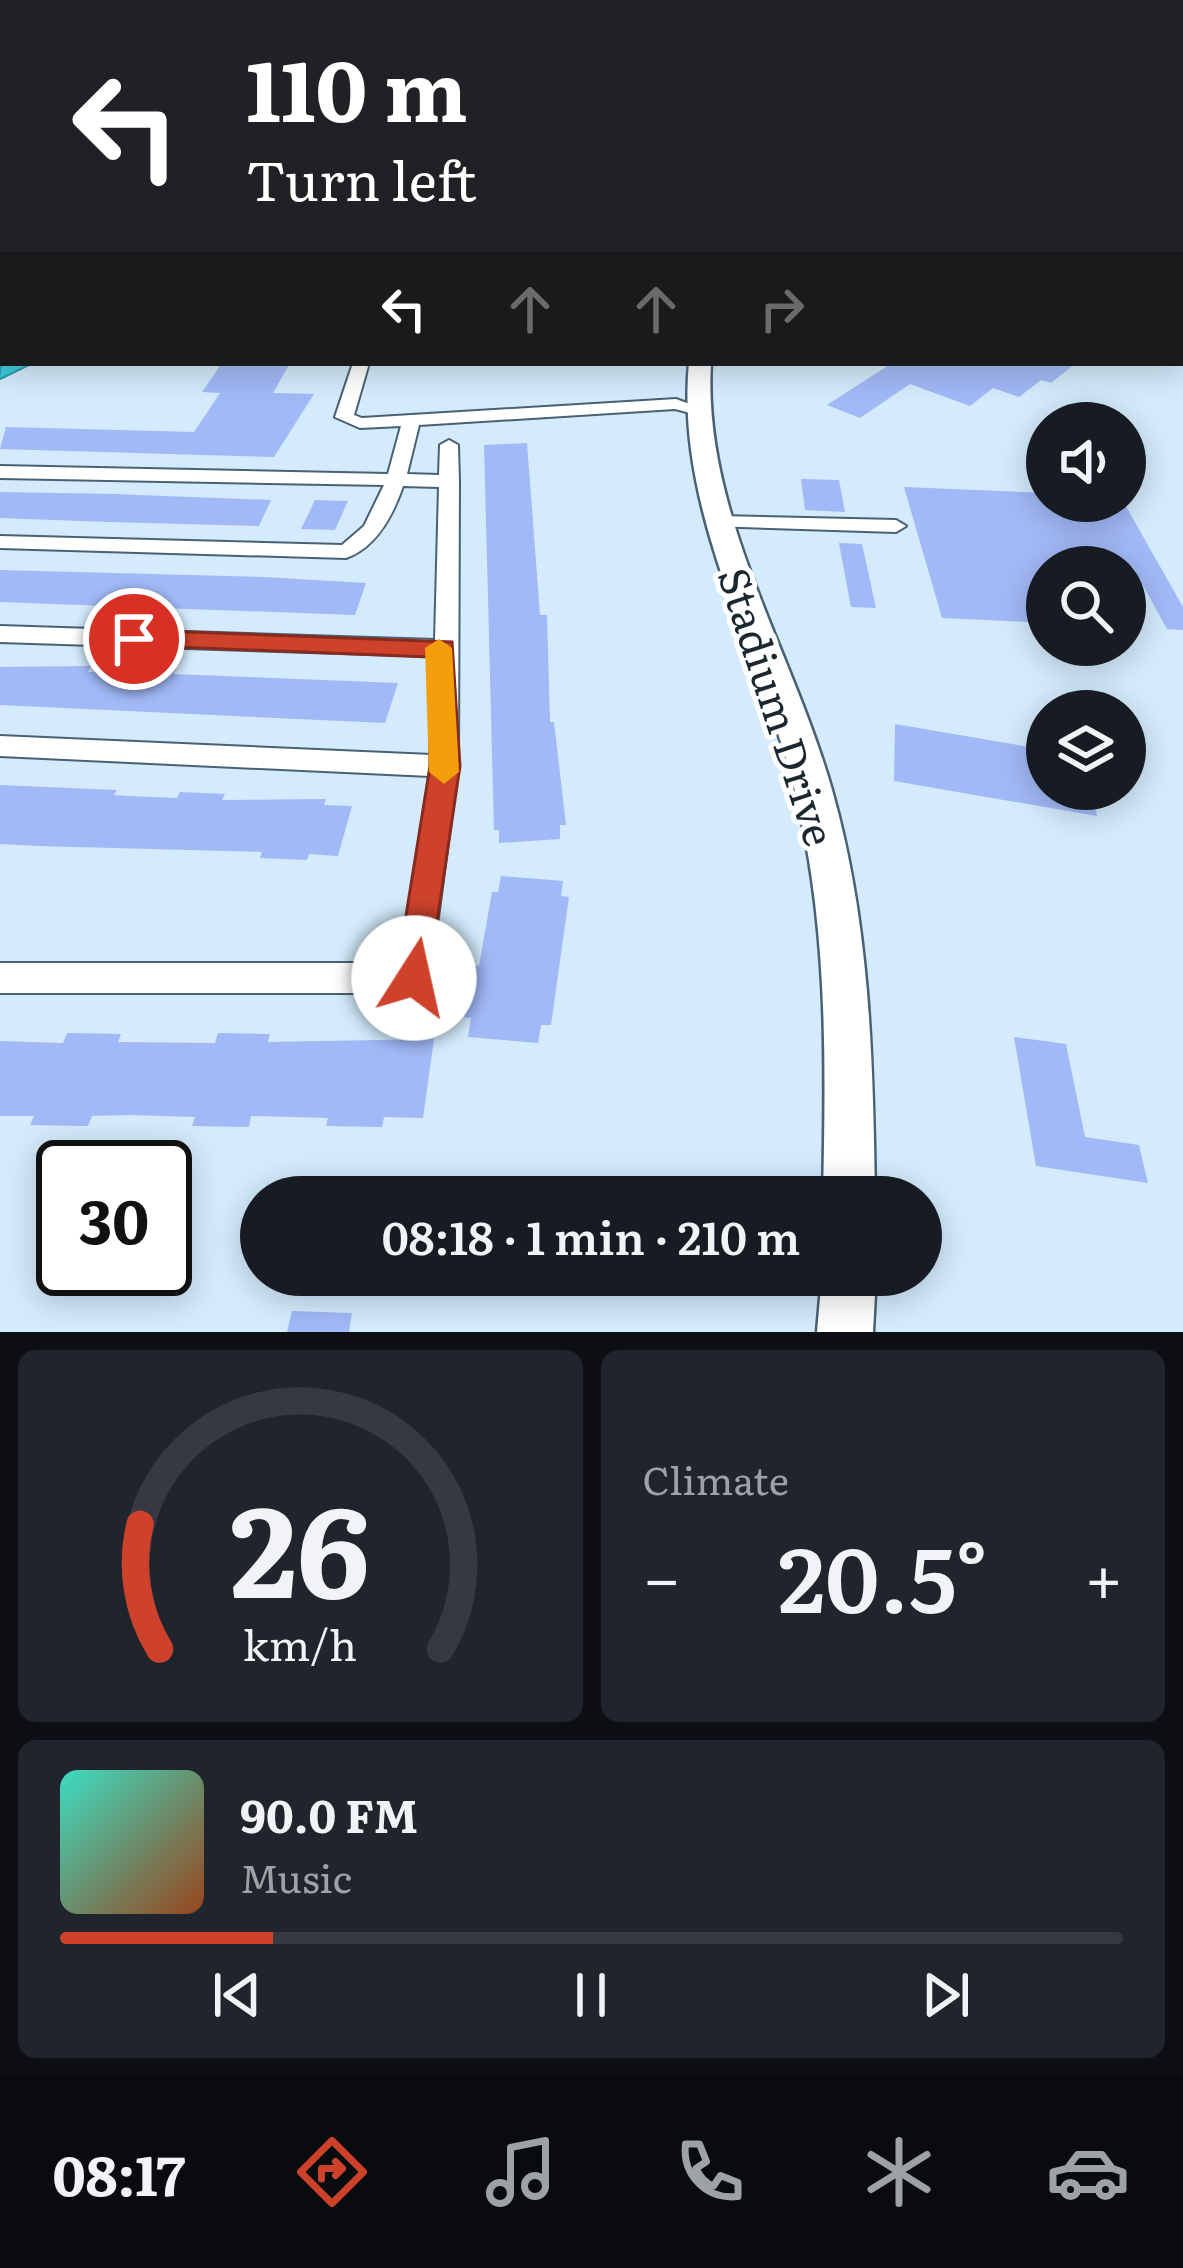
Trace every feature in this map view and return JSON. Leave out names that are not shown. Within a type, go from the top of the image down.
[{"type":"street","points":[[360,366],[344,417],[360,424],[620,411],[643,416],[694,409]]},
{"type":"street","name":"Stadium Drive","points":[[700,366],[694,409],[718,522],[793,719],[829,854],[848,1031],[849,1176]]},
{"type":"street","points":[[0,542],[346,552],[362,544],[395,482],[411,423]]},
{"type":"street","points":[[0,978],[414,978],[445,766],[442,648],[449,445]]},
{"type":"street","points":[[0,472],[448,481]]},
{"type":"street","points":[[718,522],[896,526]]},
{"type":"street","points":[[0,634],[442,648]]},
{"type":"street","points":[[0,746],[445,766]]},
{"type":"street","points":[[845,1332],[848,1296]]},
{"type":"building","points":[[220,366],[288,366],[273,393],[314,394],[274,457],[0,449],[6,427],[194,432],[220,393],[202,392]]},
{"type":"building","points":[[887,366],[1072,366],[1051,383],[1041,380],[1019,397],[993,388],[970,406],[910,384],[860,418],[827,405]]},
{"type":"building","points":[[527,443],[540,615],[547,615],[550,722],[554,722],[566,825],[560,825],[560,839],[499,843],[499,830],[494,830],[484,445]]},
{"type":"building","points":[[801,479],[839,480],[845,512],[805,510]]},
{"type":"building","points":[[904,487],[1026,492],[1026,522],[1135,522],[1183,607],[1183,630],[1167,629],[1146,591],[1146,546],[1026,546],[1026,622],[942,618]]},
{"type":"building","points":[[0,492],[271,500],[259,526],[109,522],[0,518]]},
{"type":"building","points":[[315,500],[348,501],[335,530],[301,529]]},
{"type":"building","points":[[839,543],[862,544],[876,608],[851,607]]},
{"type":"building","points":[[0,570],[366,583],[355,615],[0,602]]},
{"type":"building","points":[[91,666],[88,672],[176,669],[173,674],[398,683],[385,723],[0,705],[0,667]]},
{"type":"building","points":[[895,724],[1026,746],[1026,804],[894,781]]},
{"type":"building","points":[[0,785],[177,798],[180,792],[225,794],[222,800],[326,799],[324,805],[352,806],[338,856],[309,854],[307,860],[260,858],[262,852],[0,844]]},
{"type":"building","points":[[1062,810],[1096,810],[1097,816]]},
{"type":"building","points":[[501,876],[563,881],[561,896],[569,897],[551,1025],[541,1025],[538,1043],[468,1037],[471,1018],[464,1017],[474,965],[479,966],[492,892],[498,892]]},
{"type":"building","points":[[67,1033],[121,1034],[118,1042],[215,1043],[218,1033],[270,1034],[268,1042],[434,1039],[423,1118],[384,1117],[382,1127],[326,1126],[328,1118],[251,1116],[249,1127],[192,1126],[195,1117],[129,1115],[92,1116],[88,1126],[30,1125],[34,1116],[0,1116],[0,1041],[63,1043]]},
{"type":"building","points":[[1014,1037],[1066,1044],[1085,1137],[1139,1145],[1148,1183],[1036,1166]]},
{"type":"building","points":[[292,1311],[352,1313],[349,1332],[287,1332]]},
{"type":"slow traffic","points":[[439,648],[444,772]]},
{"type":"route","points":[[134,639],[442,648],[445,766],[414,978]]}]
